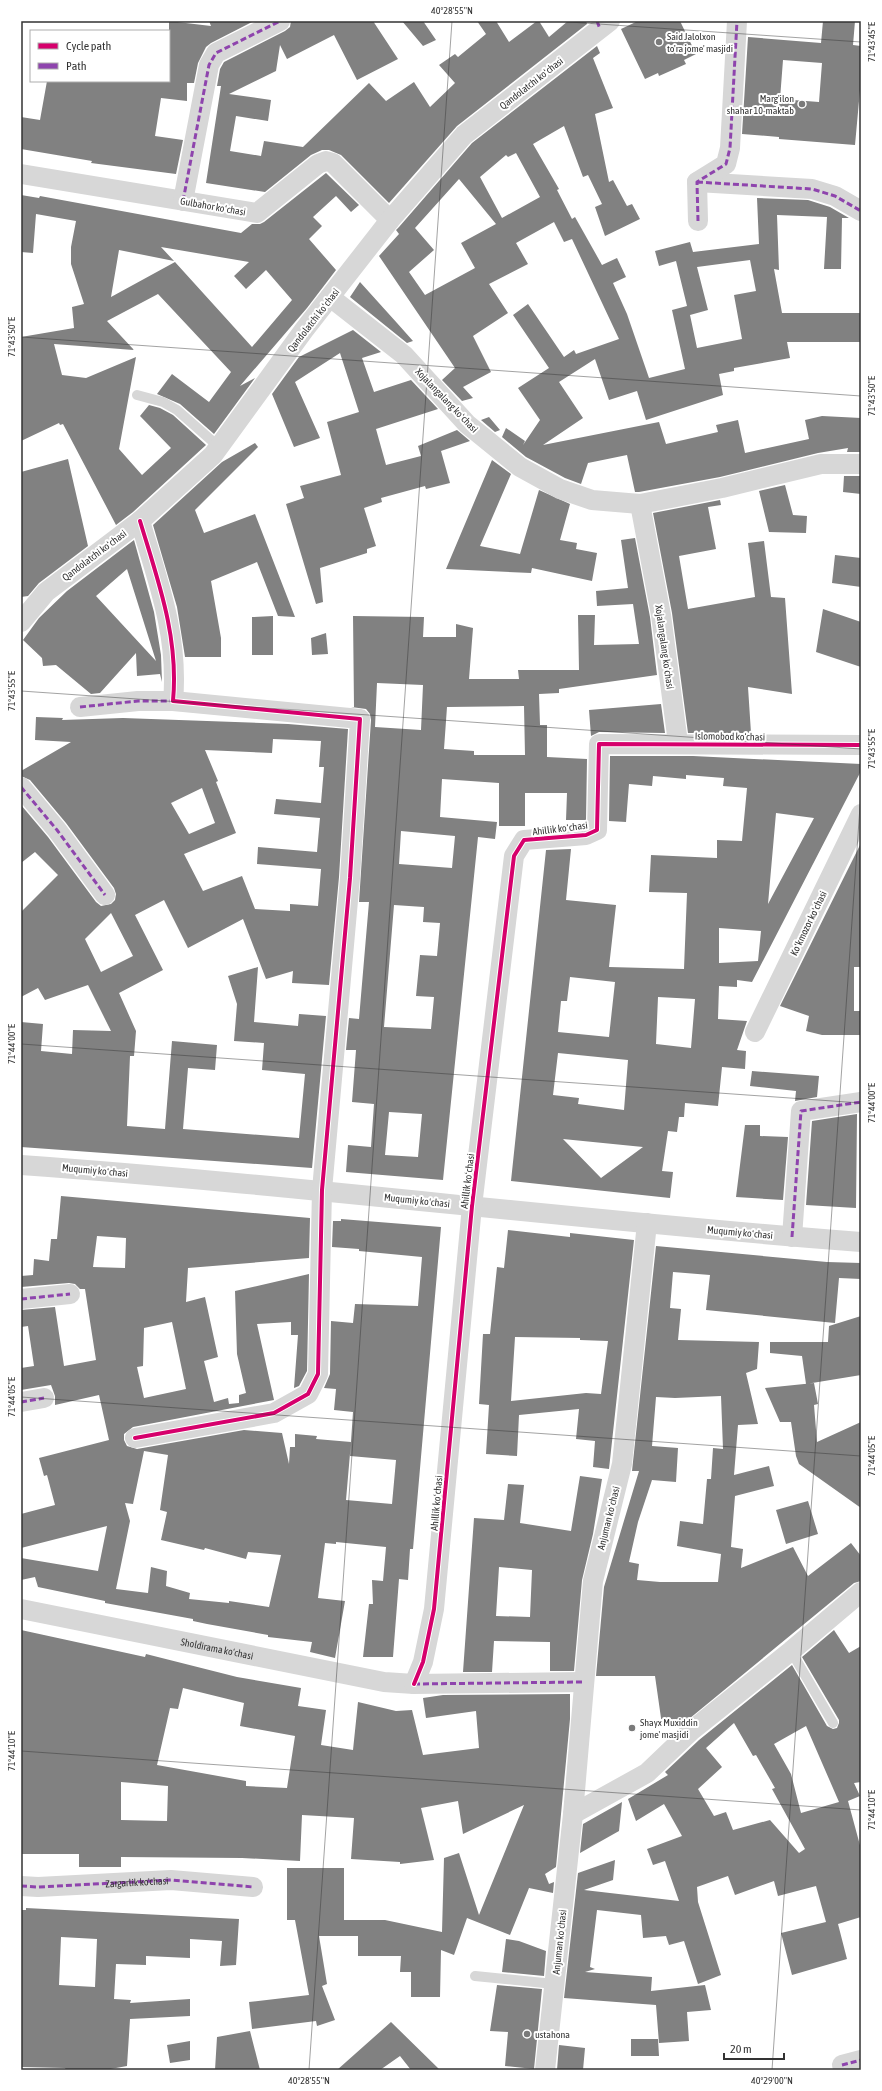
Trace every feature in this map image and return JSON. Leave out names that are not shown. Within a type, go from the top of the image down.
[{"type":"street","points":[[183,201],[209,65],[216,53],[280,21]]},
{"type":"street","points":[[697,182],[726,164],[730,148],[737,21]]},
{"type":"street","name":"Qandolatchi koʻchasi","points":[[21,620],[46,592],[140,521],[176,489],[219,447],[304,330],[390,220],[464,135],[603,24]]},
{"type":"street","name":"Gulbahor koʻchasi","points":[[21,174],[114,191],[257,214],[318,164],[326,161],[333,163],[390,220]]},
{"type":"street","points":[[697,182],[812,189],[835,196],[861,211]]},
{"type":"street","points":[[697,182],[698,221]]},
{"type":"street","name":"Xojalangalang koʻchasi","points":[[330,298],[404,355],[467,424],[520,467],[560,489],[592,500],[640,504],[722,488],[821,464],[861,464]]},
{"type":"street","name":"Xojalangalang koʻchasi","points":[[640,504],[661,615],[678,743]]},
{"type":"street","points":[[140,521],[169,617],[175,680],[173,701]]},
{"type":"street","points":[[80,707],[138,701],[173,701],[360,719],[350,878],[322,1190],[318,1374],[308,1394],[274,1413],[135,1438]]},
{"type":"street","name":"Islomobod ko‘chasi","points":[[599,744],[678,743],[861,745]]},
{"type":"street","name":"Ahillik koʻchasi","points":[[414,1684],[423,1662],[434,1609],[472,1206],[514,856],[524,840],[586,835],[597,830],[599,744]]},
{"type":"street","points":[[21,787],[57,830],[105,895]]},
{"type":"street","name":"Koʻkmozor koʻchasi","points":[[755,1032],[861,814]]},
{"type":"street","points":[[792,1237],[801,1111],[861,1102]]},
{"type":"street","name":"Muqumiy koʻchasi","points":[[21,1165],[322,1190],[792,1237],[861,1242]]},
{"type":"street","name":"Anjuman koʻchasi","points":[[545,2070],[573,1814],[583,1682],[593,1581],[622,1464],[647,1223]]},
{"type":"street","points":[[21,1299],[70,1294]]},
{"type":"street","points":[[21,1402],[44,1398]]},
{"type":"street","points":[[573,1814],[647,1773],[691,1731],[792,1651],[861,1592]]},
{"type":"street","name":"Sholdirama ko‘chasi","points":[[21,1609],[384,1682],[414,1684],[583,1682]]},
{"type":"street","name":"Zargarlik ko'chasi","points":[[21,1886],[38,1887],[171,1880],[253,1887]]},
{"type":"lane","points":[[137,395],[163,402],[177,410],[219,447]]},
{"type":"lane","points":[[792,1651],[833,1723]]},
{"type":"lane","points":[[475,1976],[554,1984]]},
{"type":"building","points":[[169,21],[211,26],[209,21],[254,21],[206,47],[198,63],[194,83],[187,83],[187,101],[161,98],[155,136],[183,140],[176,174],[91,163],[92,161],[21,149],[21,117],[40,120],[47,82],[170,82]]},
{"type":"building","points":[[291,21],[373,21],[398,59],[357,80],[334,35],[287,59],[280,45],[276,71],[229,94],[271,100],[268,121],[236,116],[230,151],[261,156],[264,141],[303,147],[369,83],[386,101],[414,82],[430,107],[455,83],[439,65],[455,54],[458,57],[486,34],[477,21],[496,21],[509,42],[537,21],[539,21],[549,37],[568,21],[586,21],[587,24],[457,126],[389,203],[341,155],[329,150],[322,150],[311,155],[265,192],[206,183],[221,86],[217,86],[220,69],[224,62],[285,31],[290,27]]},
{"type":"building","points":[[402,21],[423,21],[436,40],[423,46]]},
{"type":"building","name":"Said Jalolxon to'ra jome' masjidi","points":[[638,21],[680,21],[696,54],[684,60],[686,64],[659,76],[658,73],[645,79],[621,29]]},
{"type":"building","points":[[823,21],[855,21],[853,45],[861,46],[861,79],[855,145],[779,139],[779,137],[742,134],[748,37],[821,43]],"holes":[[[783,60],[822,63],[819,102],[780,99]]]},
{"type":"building","points":[[597,46],[600,53],[593,58],[613,108],[595,114],[609,182],[613,180],[627,206],[632,204],[640,219],[605,236],[595,207],[602,204],[588,175],[583,177],[564,126],[533,144],[559,189],[557,190],[572,219],[575,217],[602,265],[617,258],[626,277],[613,283],[627,314],[649,378],[685,369],[672,310],[687,306],[676,261],[659,266],[655,251],[690,242],[693,252],[759,244],[757,198],[808,200],[830,207],[849,218],[842,218],[841,269],[824,269],[827,217],[777,215],[779,270],[774,269],[782,313],[861,313],[861,342],[787,342],[790,358],[734,368],[734,371],[719,374],[723,395],[646,420],[637,391],[609,400],[595,359],[559,382],[583,418],[543,445],[659,422],[666,444],[718,432],[716,425],[738,420],[745,453],[809,439],[805,420],[822,416],[861,418],[861,452],[847,452],[848,448],[818,453],[720,477],[639,492],[635,492],[627,455],[588,463],[581,484],[565,478],[526,457],[502,437],[506,428],[525,441],[523,445],[540,420],[518,388],[549,368],[513,315],[528,304],[564,357],[574,350],[576,354],[619,339],[572,239],[564,242],[554,222],[516,243],[528,264],[489,284],[508,313],[473,336],[491,372],[463,387],[473,398],[462,401],[442,380],[455,368],[379,256],[399,234],[396,230],[472,143]],"holes":[[[516,153],[540,197],[502,218],[480,177],[506,155],[508,157]],[[459,179],[496,224],[461,243],[475,268],[425,295],[409,272],[434,250],[415,228]],[[750,260],[756,291],[734,295],[742,339],[697,348],[690,315],[708,310],[697,267]]]},
{"type":"building","points":[[326,173],[359,205],[351,212],[336,196],[313,217],[322,226],[309,239],[336,270],[307,308],[240,386],[255,378],[214,434],[180,404],[157,394],[172,374],[209,402],[231,372],[158,294],[107,321],[134,350],[54,344],[62,375],[86,378],[136,357],[119,449],[142,475],[171,448],[140,416],[149,405],[160,408],[173,415],[206,445],[133,512],[116,525],[63,424],[60,425],[59,423],[21,441],[21,337],[74,328],[72,307],[84,304],[71,264],[71,247],[76,221],[36,214],[33,253],[21,252],[21,195],[39,198],[40,196],[241,233],[252,224],[260,224]],"holes":[[[161,247],[249,262],[234,276],[246,289],[266,270],[292,300],[252,347],[175,262],[111,297],[119,250],[174,261]]]},
{"type":"building","points":[[360,282],[413,341],[407,343],[350,297]]},
{"type":"building","points":[[353,330],[381,352],[362,358],[374,392],[411,380],[438,409],[376,429],[386,465],[421,456],[418,446],[457,430],[470,441],[441,451],[450,483],[426,489],[425,486],[381,498],[382,502],[364,508],[376,546],[367,549],[367,553],[320,568],[323,602],[316,604],[286,504],[304,498],[300,486],[341,475],[327,422],[359,412],[340,353],[295,382],[320,438],[294,447],[272,394],[299,357]]},
{"type":"building","points":[[489,417],[500,430],[495,432],[481,420]]},
{"type":"building","points":[[255,443],[258,447],[195,510],[204,533],[255,514],[295,617],[278,616],[257,562],[211,581],[221,638],[221,657],[185,657],[177,607],[153,525],[222,462]]},
{"type":"building","points":[[68,459],[88,546],[39,583],[28,596],[21,597],[21,472]]},
{"type":"building","points":[[492,460],[511,474],[480,546],[520,554],[539,490],[570,504],[560,540],[577,543],[576,549],[597,553],[592,581],[532,568],[531,573],[446,569]]},
{"type":"building","points":[[844,476],[861,476],[861,494],[843,492]]},
{"type":"building","points":[[785,485],[793,515],[807,516],[806,533],[769,532],[759,491]]},
{"type":"building","points":[[720,500],[721,505],[708,507],[716,549],[679,556],[688,609],[755,597],[748,543],[764,541],[771,597],[785,598],[792,694],[748,687],[751,733],[688,733],[672,613],[653,513]]},
{"type":"building","points":[[635,538],[650,617],[657,675],[559,689],[559,693],[539,694],[540,725],[547,725],[547,757],[587,759],[586,820],[566,820],[567,793],[525,793],[525,826],[499,826],[499,783],[442,779],[440,817],[497,822],[495,839],[478,837],[443,1180],[346,1172],[348,1145],[371,1147],[374,1104],[352,1102],[356,1050],[346,1050],[349,1018],[359,1019],[369,902],[359,902],[371,720],[370,714],[366,709],[351,707],[354,707],[353,616],[424,617],[423,637],[456,637],[456,624],[473,628],[469,679],[519,679],[518,670],[579,670],[578,615],[595,615],[594,645],[639,644],[633,604],[597,606],[596,591],[628,588],[621,540]],"holes":[[[377,683],[423,685],[421,730],[375,727]],[[524,706],[525,755],[474,755],[474,751],[444,749],[447,707]],[[401,831],[455,836],[452,868],[399,864]],[[394,905],[424,907],[423,922],[440,923],[437,956],[420,955],[416,996],[434,997],[431,1029],[384,1027]],[[389,1112],[422,1114],[418,1157],[385,1155]]]},
{"type":"building","points":[[134,540],[154,612],[161,655],[162,682],[160,674],[137,676],[136,653],[100,693],[91,694],[56,665],[43,666],[42,658],[23,640],[39,618],[67,591]],"holes":[[[127,569],[156,661],[96,596]]]},
{"type":"building","points":[[835,555],[861,558],[861,587],[832,583]]},
{"type":"building","points":[[823,609],[861,622],[861,667],[816,652]]},
{"type":"building","points":[[273,616],[273,655],[252,655],[252,617]]},
{"type":"building","points":[[326,633],[328,654],[312,655],[311,638]]},
{"type":"building","points":[[661,704],[665,733],[599,732],[591,736],[589,710]]},
{"type":"building","points":[[36,717],[63,718],[62,720],[123,718],[288,724],[348,729],[339,877],[329,985],[292,983],[293,971],[266,979],[243,919],[188,948],[164,900],[135,915],[163,970],[119,993],[136,1031],[134,1056],[130,1056],[127,1126],[165,1129],[172,1041],[217,1045],[215,1070],[188,1068],[183,1129],[299,1138],[305,1074],[262,1070],[264,1043],[234,1041],[237,1004],[228,976],[258,967],[254,1022],[298,1026],[299,1014],[326,1016],[312,1168],[21,1147],[21,1022],[43,1024],[41,1051],[72,1054],[73,1030],[111,1031],[88,985],[45,1000],[38,988],[21,997],[21,912],[58,875],[35,852],[21,863],[21,805],[48,837],[96,902],[101,906],[111,904],[115,900],[116,894],[114,888],[66,823],[30,780],[21,776],[21,771],[71,742],[35,740]],"holes":[[[273,739],[321,741],[319,767],[324,767],[321,803],[276,799],[274,814],[320,818],[317,852],[258,847],[257,864],[321,869],[318,906],[290,904],[290,911],[255,909],[242,876],[203,891],[184,854],[236,833],[216,782],[218,781],[205,750],[272,753]],[[202,788],[215,823],[189,834],[171,803]],[[111,913],[133,956],[101,972],[85,939]]]},
{"type":"building","points":[[610,756],[693,756],[861,764],[861,771],[752,982],[737,980],[737,987],[719,986],[718,1019],[747,1021],[737,1050],[746,1051],[745,1069],[722,1067],[718,1106],[685,1103],[684,1117],[679,1117],[677,1132],[668,1131],[662,1171],[673,1172],[670,1198],[511,1181],[546,850],[571,849],[566,900],[616,905],[609,967],[684,969],[687,893],[649,892],[651,855],[717,858],[717,840],[742,841],[747,788],[723,786],[724,778],[686,775],[686,779],[653,776],[652,786],[629,784],[626,822],[609,821]],"holes":[[[776,813],[814,818],[768,904]],[[719,928],[761,931],[758,961],[719,963]],[[570,977],[615,982],[609,1037],[558,1032],[561,1001],[567,1001]],[[658,997],[695,999],[691,1048],[656,1044]],[[558,1053],[628,1060],[624,1110],[578,1104],[579,1098],[553,1095]],[[563,1139],[643,1147],[601,1178]]]},
{"type":"building","points":[[861,843],[861,967],[854,967],[854,1011],[861,1011],[861,1035],[822,1035],[806,1031],[809,1016],[780,1006]]},
{"type":"building","points":[[752,1071],[819,1076],[817,1097],[795,1101],[796,1091],[750,1086]]},
{"type":"building","points":[[857,1114],[856,1208],[806,1205],[812,1121]]},
{"type":"building","points":[[745,1125],[760,1125],[760,1136],[788,1137],[783,1200],[736,1197]]},
{"type":"building","points":[[61,1196],[310,1218],[309,1258],[188,1268],[186,1302],[205,1297],[218,1357],[204,1361],[214,1402],[228,1398],[229,1404],[239,1403],[239,1395],[246,1393],[237,1354],[235,1291],[309,1274],[307,1371],[299,1386],[294,1388],[298,1335],[291,1335],[291,1322],[257,1324],[274,1400],[133,1427],[124,1434],[124,1440],[127,1446],[137,1449],[244,1430],[282,1433],[289,1464],[290,1447],[295,1447],[295,1434],[317,1436],[316,1439],[351,1442],[353,1412],[334,1410],[336,1389],[324,1388],[330,1374],[331,1321],[353,1323],[355,1304],[418,1306],[422,1257],[332,1247],[333,1221],[341,1221],[341,1219],[441,1227],[413,1549],[410,1549],[408,1580],[399,1579],[393,1657],[363,1657],[369,1604],[373,1604],[372,1580],[383,1581],[386,1547],[336,1542],[336,1544],[325,1543],[318,1598],[345,1601],[335,1658],[310,1652],[312,1642],[268,1637],[268,1635],[193,1621],[193,1619],[105,1603],[105,1601],[38,1587],[35,1577],[21,1580],[21,1558],[98,1571],[107,1526],[21,1548],[21,1514],[55,1505],[47,1475],[44,1476],[39,1458],[109,1440],[99,1395],[55,1405],[55,1396],[51,1385],[21,1390],[21,1368],[34,1366],[28,1326],[21,1327],[21,1310],[55,1307],[64,1366],[96,1360],[85,1289],[80,1289],[75,1284],[69,1283],[21,1287],[21,1276],[33,1275],[34,1259],[49,1261],[51,1239],[57,1239]],"holes":[[[97,1236],[126,1238],[125,1268],[93,1267]],[[172,1322],[186,1389],[144,1398],[137,1367],[143,1366],[144,1328]],[[144,1451],[168,1455],[160,1510],[167,1512],[161,1540],[204,1550],[205,1548],[246,1559],[248,1552],[281,1555],[269,1607],[229,1601],[229,1603],[189,1599],[190,1593],[166,1586],[167,1571],[151,1567],[148,1593],[116,1589],[130,1521],[125,1503],[133,1504]],[[350,1456],[396,1460],[392,1504],[346,1500]]]},
{"type":"building","points":[[508,1230],[570,1237],[570,1233],[634,1240],[609,1469],[593,1467],[595,1441],[576,1439],[579,1409],[519,1415],[517,1456],[486,1454],[489,1405],[479,1404],[483,1334],[490,1334],[497,1267],[504,1268]],"holes":[[[515,1337],[580,1338],[580,1340],[608,1341],[601,1394],[586,1393],[511,1401]]]},
{"type":"building","points":[[656,1246],[827,1262],[861,1263],[861,1279],[839,1278],[835,1323],[706,1310],[710,1275],[673,1272],[670,1308],[681,1309],[678,1340],[759,1342],[757,1369],[746,1373],[758,1424],[738,1425],[734,1475],[769,1466],[774,1486],[735,1496],[731,1547],[743,1549],[741,1568],[793,1547],[808,1576],[851,1543],[861,1556],[861,1581],[854,1583],[678,1728],[673,1720],[662,1725],[655,1676],[596,1676],[604,1587],[639,1471],[632,1471]],"holes":[[[721,1396],[723,1449],[713,1448],[711,1479],[707,1479],[703,1524],[680,1521],[677,1546],[721,1554],[718,1582],[660,1582],[637,1580],[639,1564],[629,1562],[638,1522],[652,1480],[676,1482],[678,1448],[652,1446],[656,1397],[675,1398]]]},
{"type":"building","points":[[861,1316],[861,1375],[806,1384],[802,1356],[770,1353],[770,1342],[828,1342],[829,1326]]},
{"type":"building","points":[[814,1383],[818,1404],[814,1405],[817,1442],[861,1422],[861,1508],[799,1464],[796,1456],[791,1422],[780,1422],[765,1388]]},
{"type":"building","points":[[580,1476],[602,1479],[593,1534],[582,1580],[574,1671],[550,1671],[550,1642],[494,1641],[492,1672],[463,1672],[474,1518],[504,1520],[508,1484],[524,1485],[520,1523],[571,1531]],"holes":[[[499,1567],[532,1570],[530,1617],[496,1616]]]},
{"type":"building","points":[[808,1501],[818,1534],[786,1544],[776,1510]]},
{"type":"building","points":[[21,1630],[145,1657],[146,1654],[237,1677],[301,1688],[298,1706],[326,1710],[321,1745],[353,1750],[358,1702],[396,1711],[412,1710],[423,1755],[479,1748],[476,1711],[426,1718],[423,1698],[443,1695],[570,1694],[570,1719],[556,1867],[545,1874],[549,1884],[554,1882],[553,1893],[529,1888],[510,1935],[467,1918],[454,1955],[441,1950],[440,1997],[411,1997],[411,1972],[400,1972],[401,1956],[358,1956],[358,1936],[319,1936],[327,1984],[322,1986],[335,2020],[317,2026],[316,2021],[252,2029],[249,2002],[309,1995],[295,1920],[287,1920],[287,1868],[344,1868],[344,1920],[385,1920],[442,1932],[444,1858],[459,1853],[479,1915],[524,1805],[463,1834],[458,1801],[421,1808],[434,1860],[400,1864],[400,1862],[351,1859],[354,1818],[302,1815],[300,1861],[242,1858],[121,1857],[121,1867],[79,1867],[79,1854],[21,1854]],"holes":[[[183,1688],[244,1703],[240,1726],[295,1736],[287,1788],[246,1786],[246,1781],[157,1765],[170,1708],[178,1709]],[[121,1782],[168,1786],[167,1821],[121,1820]]]},
{"type":"building","points":[[834,1630],[849,1653],[861,1646],[861,1782],[854,1783],[860,1796],[848,1801],[861,1849],[861,1917],[838,1924],[847,1959],[792,1975],[781,1933],[826,1922],[816,1886],[778,1896],[774,1881],[735,1895],[728,1876],[697,1887],[698,1902],[721,1975],[698,1984],[684,1941],[669,1945],[666,1936],[643,1938],[641,1915],[597,1910],[590,1967],[595,1969],[585,1972],[652,1977],[651,1991],[705,1985],[711,2010],[687,2012],[689,2041],[659,2043],[656,2005],[564,1998],[578,1873],[615,1860],[613,1880],[584,1890],[679,1901],[665,1861],[653,1865],[647,1849],[682,1836],[664,1804],[636,1821],[628,1799],[668,1775],[665,1772],[699,1740],[792,1665],[827,1726],[833,1729],[837,1728],[839,1720],[802,1657]],"holes":[[[734,1723],[753,1756],[756,1755],[775,1788],[772,1789],[805,1849],[799,1853],[770,1820],[733,1830],[726,1812],[714,1816],[698,1789],[722,1767],[706,1748]],[[806,1726],[839,1802],[801,1813],[791,1774],[774,1744]]]},
{"type":"building","points":[[622,1802],[619,1831],[580,1853],[583,1824]]},
{"type":"building","points":[[26,1908],[239,1919],[236,1965],[220,1966],[222,1941],[190,1939],[190,1958],[146,1956],[146,1965],[116,1964],[114,1999],[131,2000],[130,2003],[190,1999],[190,2016],[130,2019],[127,2066],[105,2070],[66,2070],[65,2068],[21,2067],[21,1910],[26,1910]],"holes":[[[61,1937],[97,1939],[95,1987],[59,1985]]]},
{"type":"building","points":[[506,1939],[519,1941],[546,1951],[544,1976],[502,1972]]},
{"type":"building","points":[[497,1985],[542,1989],[534,2069],[505,2066],[508,2032],[490,2031]]},
{"type":"building","points":[[391,2022],[440,2070],[411,2070],[400,2056],[380,2070],[337,2070]]},
{"type":"building","points":[[250,2031],[260,2070],[215,2070],[217,2037]]},
{"type":"building","points":[[631,2039],[658,2039],[659,2056],[631,2056]]},
{"type":"building","points":[[190,2041],[190,2060],[170,2063],[167,2045]]},
{"type":"building","points":[[559,2045],[585,2048],[583,2070],[557,2070]]},
{"type":"marked path","points":[[183,201],[209,65],[216,53],[280,21]]},
{"type":"marked path","points":[[597,21],[600,29]]},
{"type":"marked path","points":[[698,221],[697,182],[726,164],[730,148],[737,21]]},
{"type":"marked path","points":[[697,182],[812,189],[835,196],[861,211]]},
{"type":"marked path","points":[[80,707],[138,701],[173,701]]},
{"type":"marked path","points":[[21,787],[57,830],[105,895]]},
{"type":"marked path","points":[[792,1237],[801,1111],[861,1102]]},
{"type":"marked path","points":[[21,1299],[70,1294]]},
{"type":"marked path","points":[[21,1402],[44,1398]]},
{"type":"marked path","points":[[414,1684],[583,1682]]},
{"type":"marked path","points":[[21,1886],[38,1887],[171,1880],[253,1887]]},
{"type":"marked path","points":[[842,2065],[861,2060]]},
{"type":"cycle path","points":[[135,1438],[274,1413],[308,1394],[318,1374],[322,1190],[350,878],[360,719],[173,701],[173,654],[166,610],[140,521]]},
{"type":"cycle path","points":[[414,1684],[423,1662],[434,1609],[472,1206],[514,856],[524,840],[586,835],[597,830],[599,744],[861,745]]},
{"type":"place","name":"Said Jalolxon to'ra jome' masjidi","points":[[659,42]]},
{"type":"place","name":"Marg'ilon shahar 10-maktab","points":[[802,104]]},
{"type":"place","name":"Shayx Muxiddin jome' masjidi","points":[[632,1728]]},
{"type":"place","name":"ustahona","points":[[527,2034]]}]
